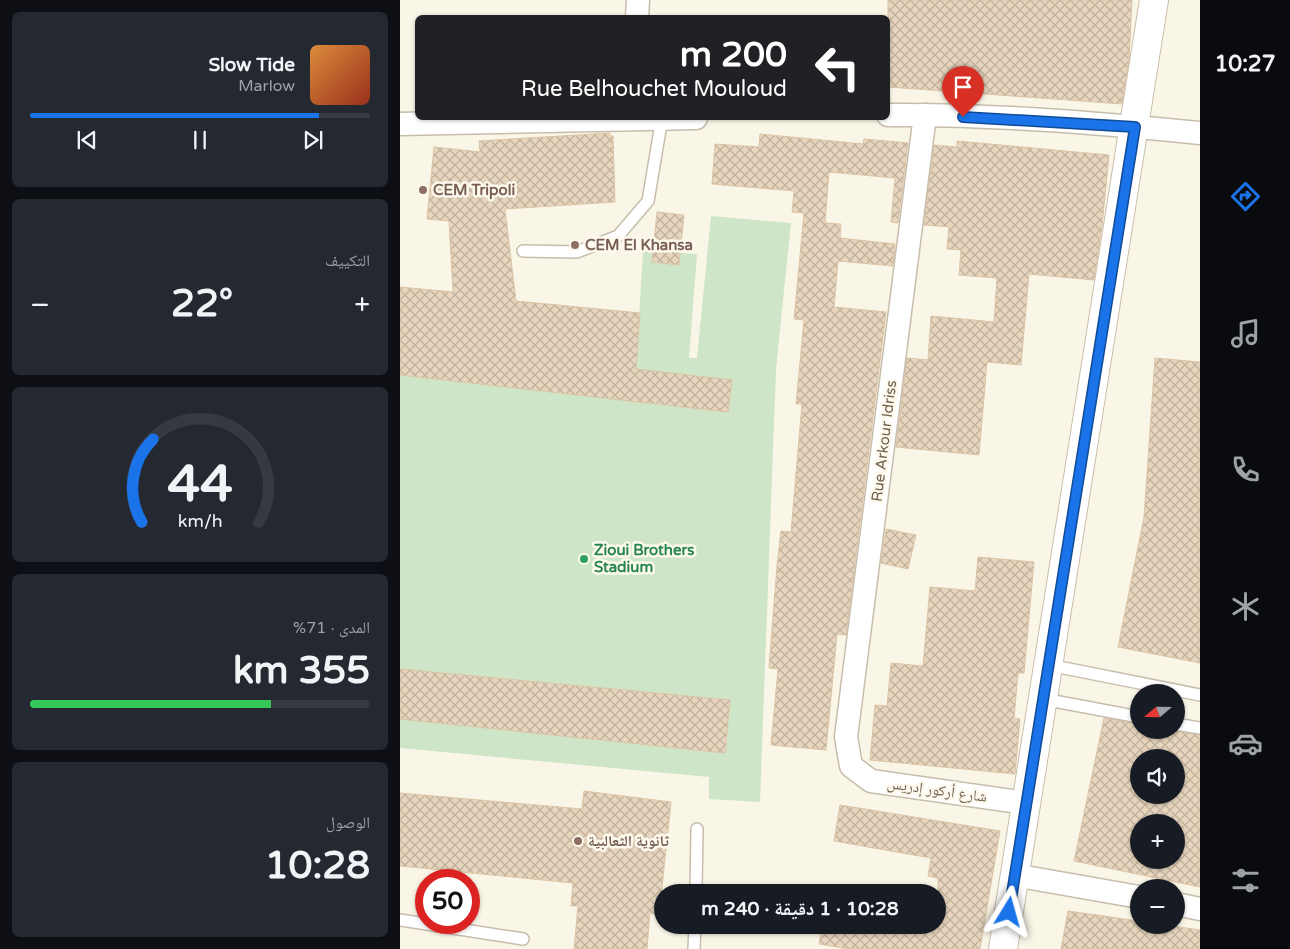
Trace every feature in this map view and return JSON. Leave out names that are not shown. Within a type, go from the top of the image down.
[{"type":"main road","points":[[1003,949],[1154,0]]},
{"type":"street","points":[[637,15],[638,0]]},
{"type":"street","points":[[890,115],[925,114],[1135,127],[1200,133]]},
{"type":"street","name":"Rue Arkour Idriss","points":[[851,766],[846,737],[925,114]]},
{"type":"street","points":[[400,124],[553,120]]},
{"type":"street","name":"شارع أركور إدريس","points":[[851,766],[871,781],[1026,803]]},
{"type":"street","points":[[1014,874],[1130,895]]},
{"type":"street","points":[[1185,906],[1200,908]]},
{"type":"lane","points":[[523,251],[576,252],[618,236],[648,201],[662,120]]},
{"type":"lane","points":[[1049,665],[1130,684]]},
{"type":"lane","points":[[1185,695],[1200,695]]},
{"type":"lane","points":[[1043,699],[1130,715]]},
{"type":"lane","points":[[1185,726],[1200,728]]},
{"type":"lane","points":[[696,884],[697,828]]},
{"type":"lane","points":[[400,920],[523,939]]},
{"type":"lane","points":[[694,949],[695,934]]},
{"type":"green space","name":"Zioui Brothers Stadium","points":[[711,216],[791,223],[776,369],[760,802],[709,799],[709,777],[400,748],[400,330],[637,353],[643,250],[697,254],[689,358],[697,358]]},
{"type":"building","points":[[888,0],[1132,0],[1129,60],[1122,104],[890,87],[890,15],[888,15]]},
{"type":"building","points":[[610,133],[610,136],[613,136],[615,202],[505,209],[516,301],[640,313],[636,369],[732,380],[728,412],[400,375],[400,287],[453,292],[449,221],[427,219],[434,147],[480,152],[479,141]]},
{"type":"building","points":[[760,134],[863,144],[864,139],[908,143],[898,223],[891,222],[895,178],[829,172],[825,223],[841,224],[840,238],[895,244],[893,266],[838,261],[834,307],[886,312],[846,635],[837,634],[826,750],[771,745],[778,669],[769,668],[777,566],[781,531],[791,532],[802,404],[796,404],[804,320],[794,319],[804,213],[792,212],[794,191],[712,184],[715,144],[759,147]]},
{"type":"building","points":[[957,141],[1109,155],[1102,226],[1094,280],[1029,274],[1021,365],[987,362],[979,455],[896,447],[907,358],[928,360],[931,316],[994,322],[997,278],[959,275],[961,250],[947,249],[949,227],[924,225],[934,145],[957,147]]},
{"type":"building","points":[[657,212],[684,215],[679,265],[652,262]]},
{"type":"building","points":[[1155,358],[1200,362],[1200,663],[1118,647],[1144,517]]},
{"type":"building","points":[[886,529],[916,535],[908,569],[881,563]]},
{"type":"building","points":[[978,557],[1034,562],[1024,673],[1018,673],[1014,718],[1020,719],[1015,774],[870,760],[875,705],[887,706],[891,663],[923,666],[930,587],[975,591]]},
{"type":"building","points":[[400,669],[730,700],[725,753],[400,719]]},
{"type":"building","points":[[1104,718],[1130,722],[1130,739],[1185,739],[1185,732],[1200,735],[1200,887],[1185,884],[1185,879],[1161,879],[1074,861]]},
{"type":"building","points":[[584,791],[671,802],[662,884],[654,884],[654,914],[650,913],[647,949],[574,949],[578,906],[571,906],[573,883],[480,874],[480,869],[431,869],[400,866],[400,793],[582,809]]},
{"type":"building","points":[[840,805],[1000,831],[980,949],[848,949],[819,944],[821,934],[946,934],[946,884],[938,884],[938,878],[928,876],[931,858],[834,841]]},
{"type":"building","points":[[1068,911],[1130,920],[1130,934],[1185,934],[1185,928],[1200,930],[1200,949],[1061,949]]},
{"type":"place","name":"CEM Tripoli","points":[[423,190]]},
{"type":"place","name":"CEM El Khansa","points":[[575,245]]},
{"type":"place","name":"Zioui Brothers Stadium","points":[[584,559]]},
{"type":"place","name":"ثانوية الثعالبية","points":[[578,841]]},
{"type":"route","points":[[963,117],[1135,127],[1009,912]]}]
